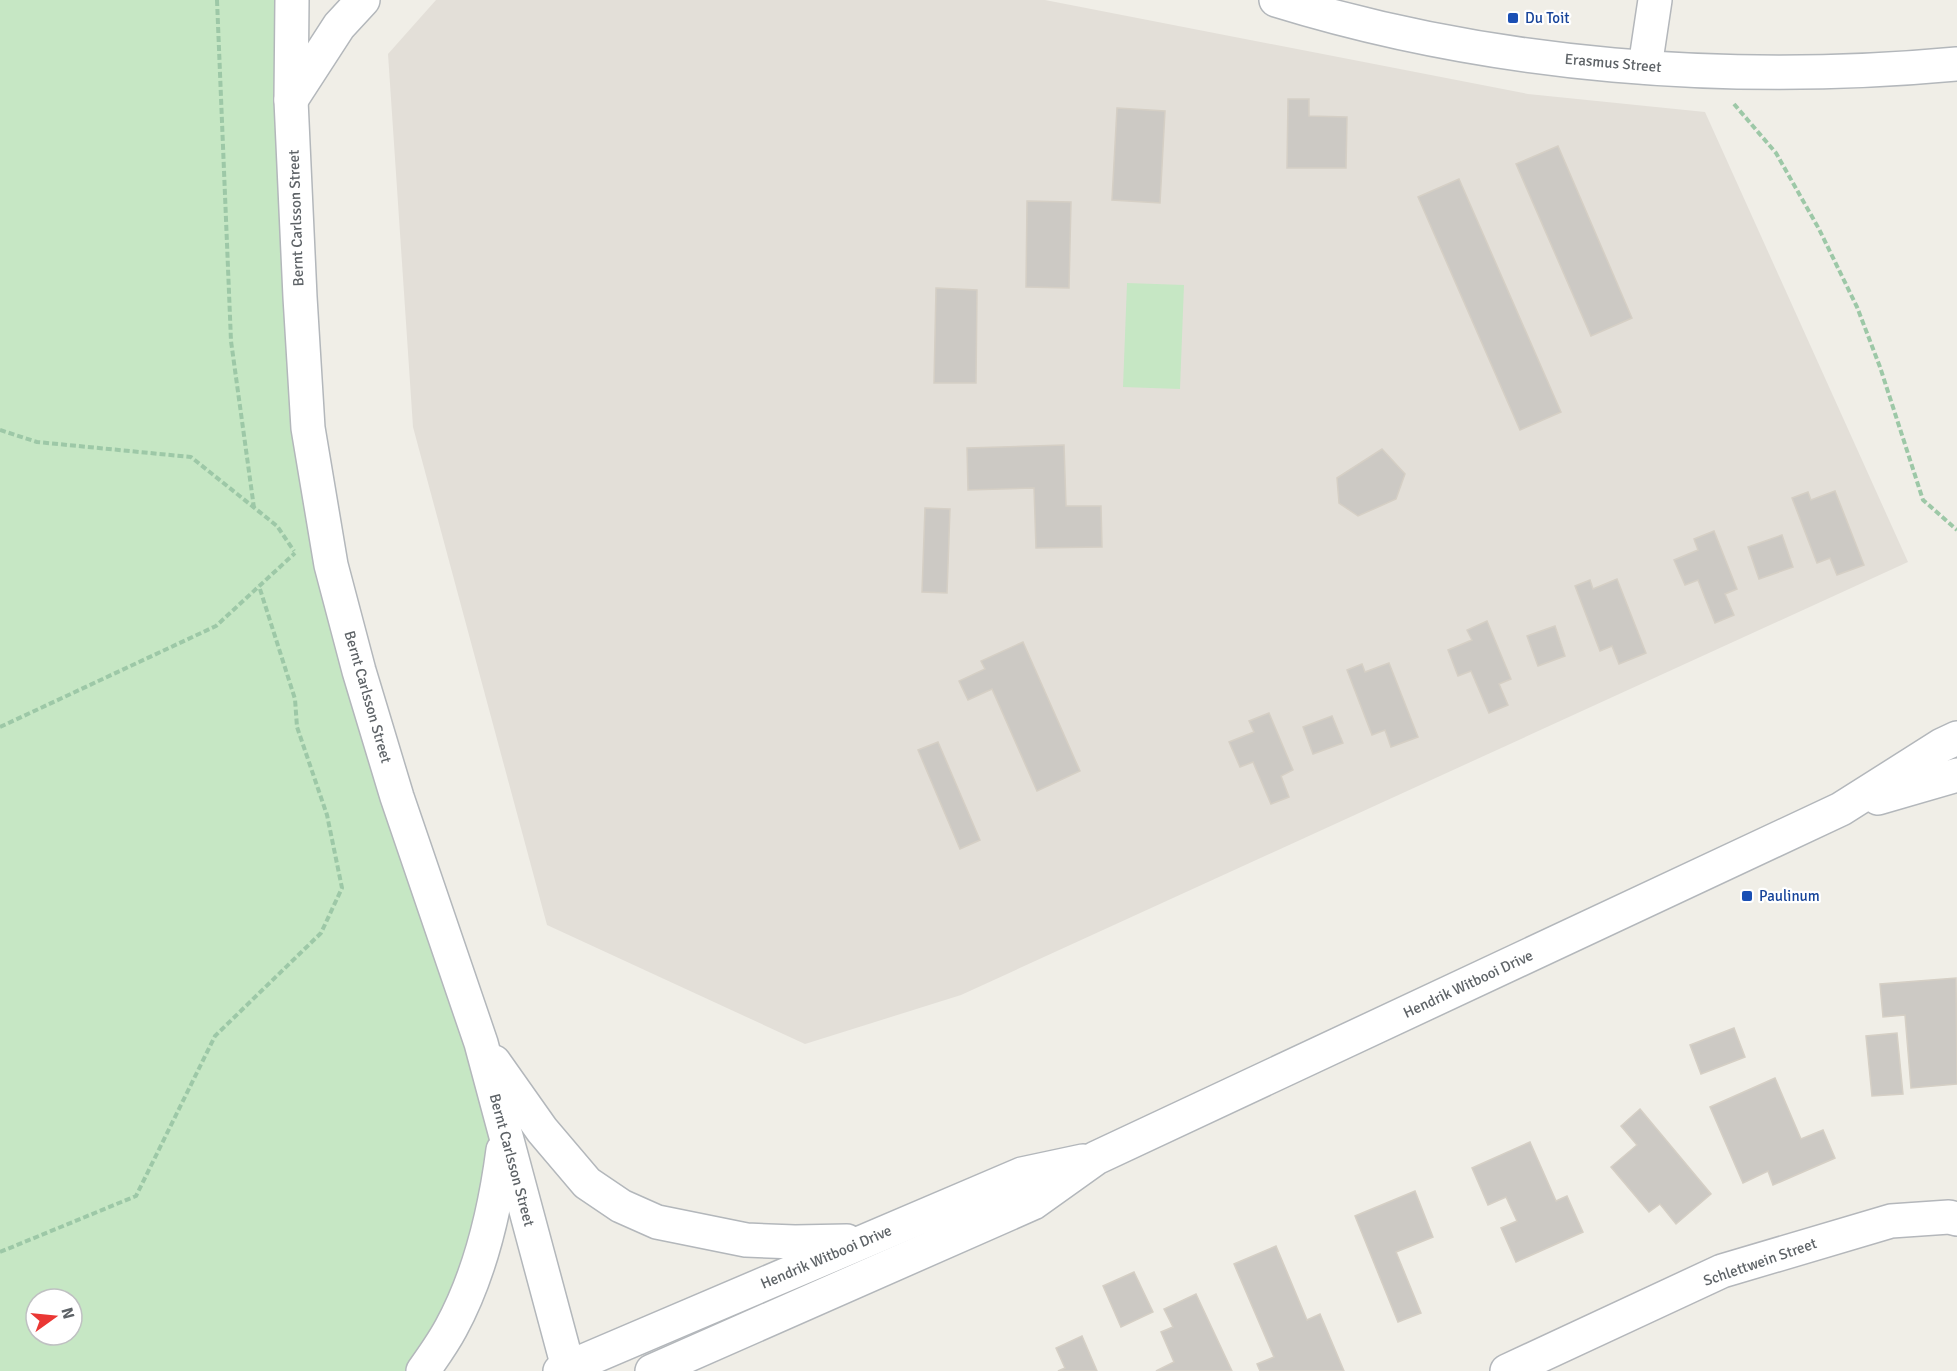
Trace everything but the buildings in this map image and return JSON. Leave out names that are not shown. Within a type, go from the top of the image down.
[{"type":"main road","name":"Bernt Carlsson Street","points":[[292,0],[291,100],[308,428],[331,565],[359,671],[397,797],[481,1043],[566,1370]]},
{"type":"main road","points":[[291,100],[339,27],[363,0]]},
{"type":"main road","name":"Erasmus Street","points":[[1276,0],[1337,19],[1419,37],[1563,59],[1645,67],[1781,73],[1863,71],[1957,64]]},
{"type":"main road","points":[[1645,67],[1655,0]]},
{"type":"main road","name":"Hendrik Witbooi Drive","points":[[652,1371],[1033,1203],[1096,1158],[1840,809],[1957,738]]},
{"type":"main road","name":"Hendrik Witbooi Drive","points":[[1840,809],[1957,775]]},
{"type":"main road","points":[[481,1043],[542,1130],[587,1183],[621,1206],[657,1222],[746,1240],[795,1242],[865,1240]]},
{"type":"main road","points":[[423,1371],[452,1328],[480,1262],[499,1183],[505,1135]]},
{"type":"main road","name":"Hendrik Witbooi Drive","points":[[566,1370],[1022,1174],[1096,1158]]},
{"type":"main road","name":"Schlettwein Street","points":[[1508,1371],[1722,1271],[1891,1221],[1949,1217],[1957,1219]]},
{"type":"path","points":[[218,0],[231,341],[254,508]]},
{"type":"path","points":[[1705,70],[1776,153],[1819,229],[1857,307],[1880,366],[1923,500],[1957,530]]},
{"type":"path","points":[[0,430],[37,442],[191,457],[277,526],[302,562]]},
{"type":"path","points":[[0,727],[216,626],[296,553]]},
{"type":"path","points":[[0,1252],[136,1196],[215,1036],[321,933],[342,888],[327,815],[297,727],[295,699],[259,586]]},
{"type":"shaded area","points":[[436,0],[1045,0],[1528,94],[1705,112],[1908,562],[961,995],[805,1044],[547,925],[413,427],[388,54]]},
{"type":"green space","points":[[0,0],[292,0],[331,565],[481,1043],[499,1183],[423,1371],[0,1371]]},
{"type":"green space","points":[[1127,283],[1184,285],[1180,389],[1123,387]]},
{"type":"place","name":"Du Toit","points":[[1513,18]]},
{"type":"place","name":"Paulinum","points":[[1747,896]]}]
